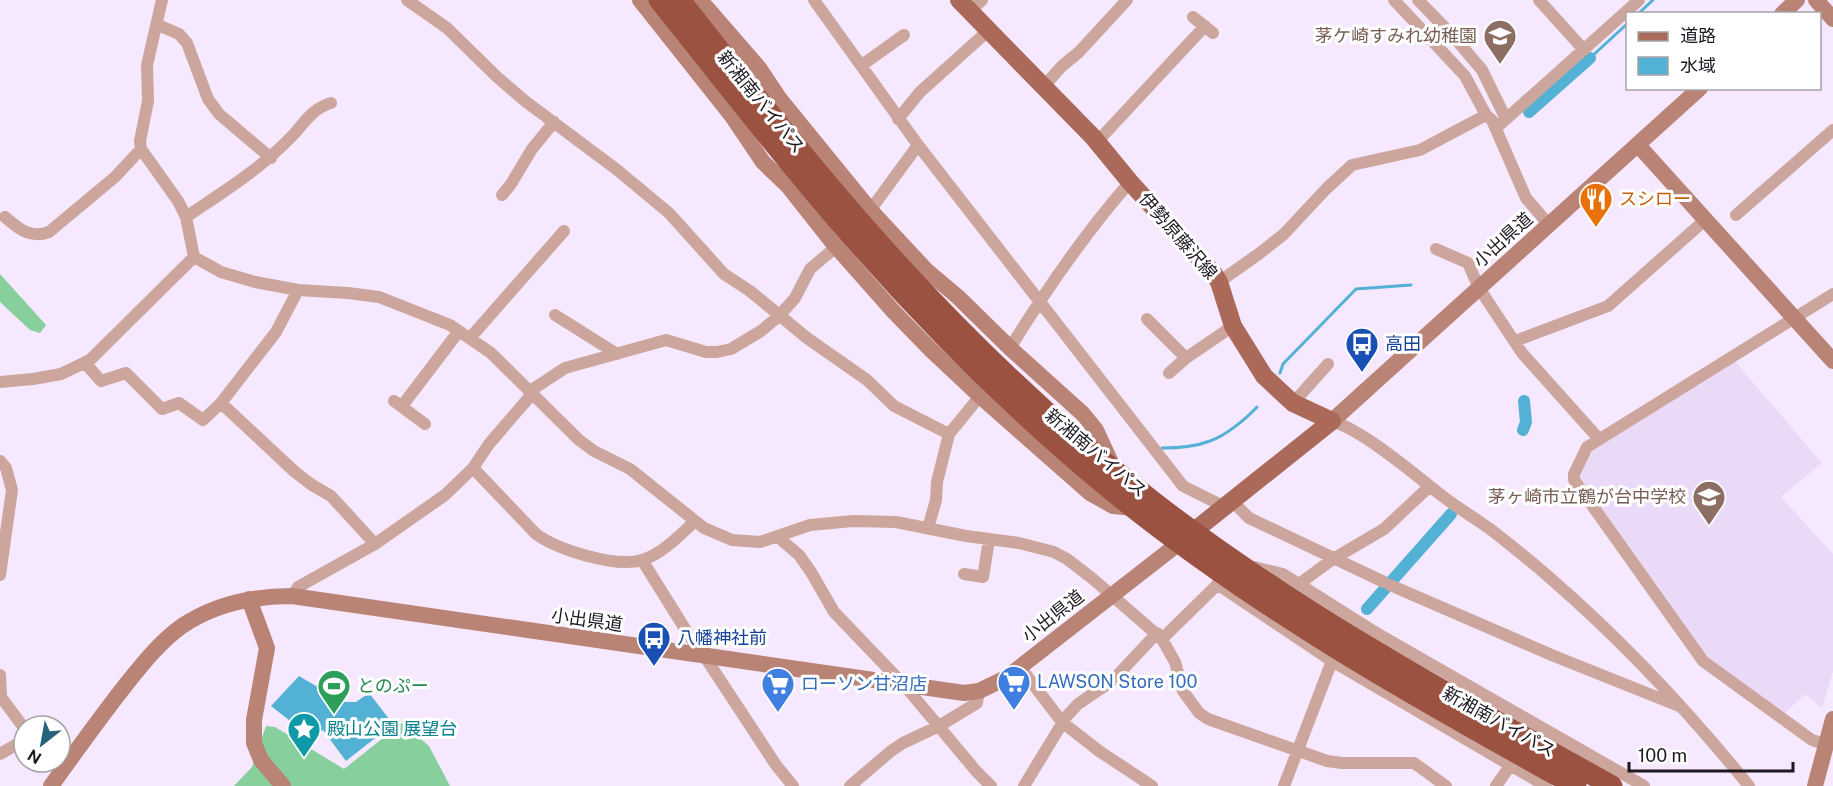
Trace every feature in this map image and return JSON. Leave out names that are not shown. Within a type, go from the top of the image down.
[{"type":"highway","name":"新湘南バイパス","points":[[659,0],[867,255],[956,349],[1071,456],[1177,541],[1268,604],[1361,663],[1576,786]]},
{"type":"highway","name":"新湘南バイパス","points":[[680,0],[811,164],[897,263],[964,333],[1088,449],[1180,522],[1277,591],[1444,692],[1612,786]]},
{"type":"main road","name":"伊勢原藤沢線","points":[[970,4],[989,30],[1097,142],[1130,182],[1214,274],[1219,282],[1233,326],[1264,376],[1293,403],[1332,421]]},
{"type":"main road","points":[[1332,421],[1187,537],[1230,577],[1270,601],[1380,680],[1586,786]]},
{"type":"main road","points":[[1230,577],[1303,611],[1433,690],[1604,786]]},
{"type":"street","points":[[162,0],[147,65],[148,101],[140,141],[141,149],[174,194],[186,217],[195,257],[221,272],[255,282],[298,290],[348,292],[379,297],[450,325],[490,353],[594,452],[630,469],[695,521],[719,536],[732,540],[760,542],[810,525],[852,521],[896,522],[989,540],[1029,545],[1054,552],[1076,566],[1159,636],[1175,662],[1183,691],[1199,713],[1208,719],[1327,760],[1342,763],[1414,763],[1446,786]]},
{"type":"street","points":[[406,0],[447,28],[496,76],[669,213],[724,274],[750,291],[779,316],[867,380],[894,406],[949,434]]},
{"type":"street","points":[[640,0],[732,116],[763,162],[788,186],[837,248],[901,319],[980,396],[1096,497],[1113,506],[1139,508],[1187,537]]},
{"type":"street","points":[[700,0],[759,68],[779,98],[871,211],[926,270],[1083,414],[1096,430],[1116,472],[1187,537]]},
{"type":"street","points":[[814,0],[898,119],[1183,486],[1228,504],[1249,518],[1387,584],[1554,656],[1683,708]]},
{"type":"street","points":[[1044,86],[1127,0]]},
{"type":"street","points":[[1394,0],[1461,71],[1486,115],[1492,120],[1526,198],[1549,225]]},
{"type":"street","points":[[1418,0],[1482,70],[1506,119]]},
{"type":"street","points":[[1539,0],[1584,50]]},
{"type":"street","points":[[1496,128],[1639,0]]},
{"type":"street","points":[[1816,0],[1833,19]]},
{"type":"street","points":[[1097,142],[1209,30],[1193,16]]},
{"type":"street","points":[[158,25],[179,34],[187,43],[208,99],[219,114],[271,158]]},
{"type":"street","points":[[898,119],[920,92],[989,30]]},
{"type":"street","points":[[862,65],[904,35]]},
{"type":"street","name":"小出県道","points":[[1332,421],[1698,90]]},
{"type":"street","points":[[186,217],[271,158],[313,112],[322,105],[331,103]]},
{"type":"street","points":[[1219,282],[1260,254],[1284,234],[1352,165],[1420,150],[1486,115]]},
{"type":"street","points":[[501,195],[511,184],[532,149],[554,122]]},
{"type":"street","points":[[1736,215],[1833,130]]},
{"type":"street","points":[[292,596],[298,587],[375,544],[445,495],[473,468],[489,444],[531,392],[565,368],[666,340],[706,352],[717,352],[731,349],[761,331],[795,298],[810,269],[837,248],[871,211],[918,145]]},
{"type":"street","points":[[1638,145],[1833,361]]},
{"type":"street","points":[[5,217],[15,226],[30,234],[40,235],[49,232],[115,177],[141,149]]},
{"type":"street","points":[[1010,348],[1039,302],[1109,206],[1130,182]]},
{"type":"street","points":[[1515,341],[1608,306],[1705,220]]},
{"type":"street","points":[[470,338],[564,231]]},
{"type":"street","points":[[1436,249],[1468,263],[1479,288],[1522,353],[1599,439]]},
{"type":"street","points":[[0,382],[61,374],[85,363],[195,257]]},
{"type":"street","points":[[85,363],[101,381],[126,373],[162,409],[179,403],[203,420],[221,403],[276,332],[298,290]]},
{"type":"street","points":[[1829,747],[1812,740],[1703,661],[1574,480],[1574,474],[1587,447],[1833,294]]},
{"type":"street","points":[[555,315],[617,354]]},
{"type":"street","points":[[1147,319],[1186,358]]},
{"type":"street","points":[[1169,373],[1186,358],[1233,326]]},
{"type":"street","points":[[425,424],[398,403],[459,331]]},
{"type":"street","points":[[1293,403],[1328,364]]},
{"type":"street","points":[[928,528],[936,500],[936,482],[949,434],[980,396]]},
{"type":"street","points":[[221,403],[295,472],[331,496],[375,544]]},
{"type":"street","points":[[1332,421],[1363,438],[1493,532],[1582,606],[1683,708],[1749,786]]},
{"type":"street","points":[[0,461],[6,468],[12,490],[0,575]]},
{"type":"street","points":[[473,468],[536,534],[548,543],[567,550],[612,560],[628,562],[642,560],[674,540],[695,521]]},
{"type":"street","points":[[1299,584],[1333,559],[1384,529],[1430,486]]},
{"type":"street","points":[[778,537],[799,555],[812,572],[834,612],[905,686],[976,771],[992,786]]},
{"type":"street","name":"小出県道","points":[[72,752],[145,661],[170,635],[205,614],[228,604],[249,599],[292,596],[948,692],[979,691],[992,686],[1020,667],[1187,537]]},
{"type":"street","points":[[964,574],[983,577],[989,540]]},
{"type":"street","points":[[642,560],[776,765],[793,786]]},
{"type":"street","points":[[1024,786],[1062,722],[1078,704],[1112,681],[1159,636],[1230,577],[1254,567],[1283,574],[1378,634],[1644,786]]},
{"type":"street","points":[[1230,577],[1332,661],[1380,680],[1510,766],[1546,786]]},
{"type":"street","points":[[249,599],[267,648],[254,720],[254,743],[261,760],[283,786]]},
{"type":"street","points":[[1284,786],[1332,661]]},
{"type":"street","points":[[1020,667],[1062,722],[1099,751],[1152,786]]},
{"type":"street","points":[[0,675],[1,697],[14,714]]},
{"type":"street","points":[[850,786],[891,751],[977,703],[979,691]]},
{"type":"street","points":[[1815,786],[1829,747],[1833,719]]},
{"type":"street","points":[[1496,786],[1510,766]]},
{"type":"shaded area","name":"茅ヶ崎市立鶴が台中学校","points":[[1732,358],[1822,463],[1781,497],[1833,554],[1833,671],[1822,708],[1805,694],[1784,714],[1706,658],[1577,480],[1591,448]]},
{"type":"green space","points":[[0,274],[46,325],[40,333],[30,330],[0,302]]},
{"type":"green space","points":[[402,723],[429,746],[450,786],[234,786],[252,767],[266,726],[275,727],[344,769]]},
{"type":"water","name":"とのぷー","points":[[299,676],[343,702],[356,702],[369,693],[393,724],[346,761],[323,730],[317,733],[294,724],[271,706]]},
{"type":"waterway","points":[[1640,12],[1653,0]]},
{"type":"waterway","points":[[1590,58],[1626,25]]},
{"type":"waterway","points":[[1529,112],[1590,58]]},
{"type":"waterway","points":[[1280,373],[1283,364],[1356,289],[1411,285]]},
{"type":"waterway","points":[[1523,430],[1526,422],[1524,401]]},
{"type":"waterway","points":[[1162,448],[1193,445],[1216,439],[1235,427],[1257,407]]},
{"type":"waterway","points":[[1367,609],[1451,514]]},
{"type":"place","name":"茅ケ崎すみれ幼稚園","points":[[1500,65]]},
{"type":"place","name":"スシロー","points":[[1596,228]]},
{"type":"place","name":"高田","points":[[1362,373]]},
{"type":"place","name":"茅ヶ崎市立鶴が台中学校","points":[[1709,526]]},
{"type":"place","name":"八幡神社前","points":[[654,667]]},
{"type":"place","name":"LAWSON Store 100","points":[[1014,711]]},
{"type":"place","name":"ローソン甘沼店","points":[[778,713]]},
{"type":"place","name":"とのぷー","points":[[334,715]]},
{"type":"place","name":"殿山公園 展望台","points":[[304,758]]}]
